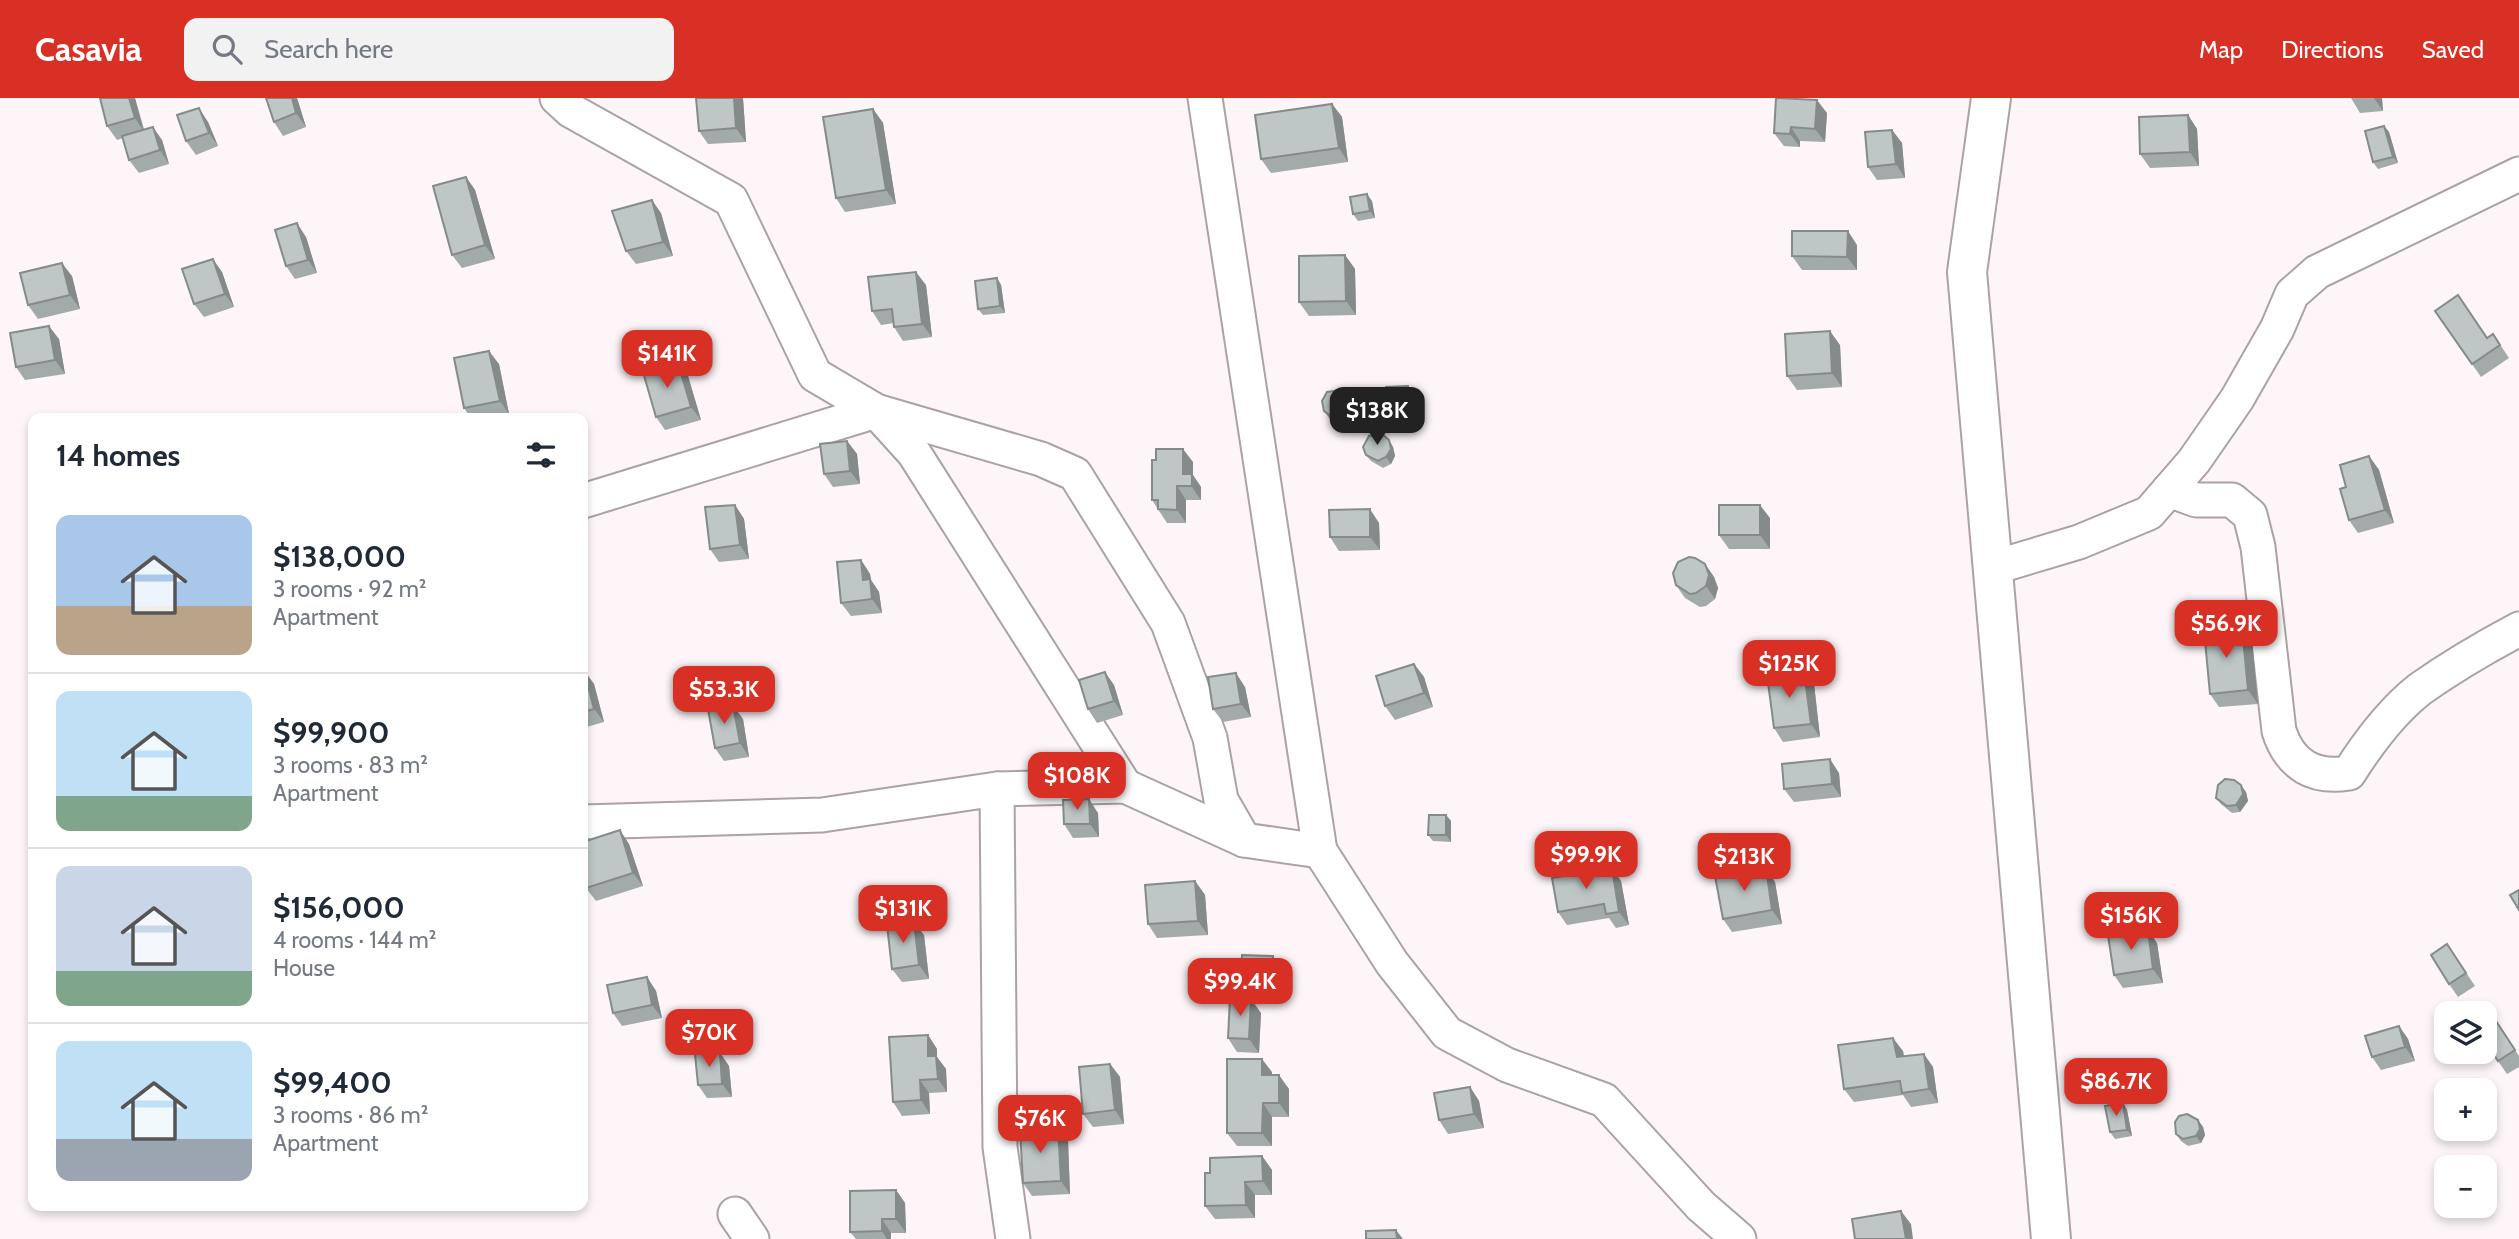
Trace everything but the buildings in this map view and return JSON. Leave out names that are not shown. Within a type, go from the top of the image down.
[{"type":"main road","points":[[1992,98],[1966,272],[2051,1239]]},
{"type":"street","points":[[557,98],[570,110],[731,200],[815,375],[876,411],[1041,459],[1075,474],[1168,624],[1210,738],[1221,800],[1244,840]]},
{"type":"street","points":[[1205,98],[1320,850],[1392,963],[1447,1032],[1507,1065],[1604,1100],[1701,1206],[1739,1239]]},
{"type":"street","points":[[1992,568],[2078,542],[2148,513],[2194,461],[2237,399],[2277,329],[2292,294],[2317,272],[2519,174]]},
{"type":"street","points":[[588,499],[876,411]]},
{"type":"street","points":[[876,411],[914,453],[1125,786]]},
{"type":"street","points":[[2169,490],[2196,500],[2232,500],[2250,515],[2258,547],[2279,731],[2285,749],[2298,763],[2318,773],[2332,776],[2349,773],[2372,740],[2419,690],[2492,643],[2519,629]]},
{"type":"street","points":[[588,822],[822,815],[997,789],[1125,786],[1244,840],[1320,850]]},
{"type":"street","points":[[997,789],[1000,1147],[1013,1239]]}]
